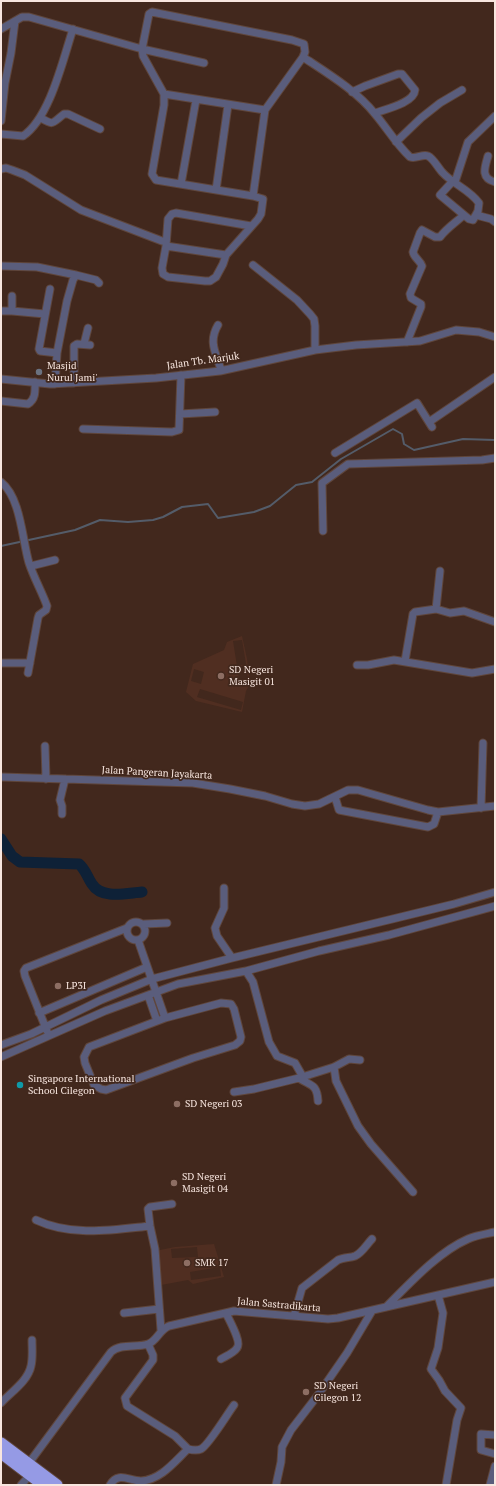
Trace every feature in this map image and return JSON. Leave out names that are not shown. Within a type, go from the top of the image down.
[{"type":"highway","points":[[1,1443],[43,1485]]},
{"type":"highway","points":[[1,1453],[27,1470],[57,1485]]},
{"type":"street","points":[[251,226],[176,213],[172,214],[168,219],[162,272],[168,277],[205,281],[213,280],[219,274],[226,255],[256,222],[261,214],[263,202],[262,199],[253,196],[156,180],[152,174],[164,105],[164,94],[143,56],[142,49],[149,14],[152,12],[298,41],[304,44],[305,52],[303,57],[265,110],[253,196]]},
{"type":"street","points":[[1,29],[22,18],[30,17],[142,49],[204,64]]},
{"type":"street","points":[[1,121],[5,83],[11,54],[15,21]]},
{"type":"street","points":[[1,134],[23,136],[41,118],[62,63],[72,29]]},
{"type":"street","points":[[303,57],[352,92],[375,113],[396,142],[410,157],[416,158],[423,156],[430,158],[442,173],[454,182],[472,195],[479,203],[476,215],[473,220],[471,220],[440,195],[454,182],[468,142],[495,116]]},
{"type":"street","points":[[352,92],[398,74],[402,74],[415,90],[415,94],[412,98],[404,102],[375,113]]},
{"type":"street","points":[[396,142],[421,118],[462,90]]},
{"type":"street","points":[[164,94],[265,110]]},
{"type":"street","points":[[181,184],[196,100]]},
{"type":"street","points":[[216,190],[228,105]]},
{"type":"street","points":[[41,118],[50,124],[54,123],[64,114],[68,114],[100,129]]},
{"type":"street","points":[[488,156],[485,168],[485,177],[495,182]]},
{"type":"street","points":[[1,169],[6,168],[25,175],[81,210],[164,244],[226,255]]},
{"type":"street","points":[[407,342],[421,307],[421,304],[411,298],[410,294],[422,266],[421,262],[413,252],[420,233],[422,230],[435,237],[440,237],[446,229],[452,226],[464,215]]},
{"type":"street","points":[[476,215],[489,218],[495,222]]},
{"type":"street","points":[[253,265],[297,300],[310,314],[314,320],[315,326],[315,350]]},
{"type":"street","points":[[1,266],[37,267],[96,280],[99,283]]},
{"type":"street","points":[[56,384],[57,353],[67,301],[76,275]]},
{"type":"street","points":[[50,289],[39,349],[40,351],[57,353]]},
{"type":"street","points":[[12,296],[12,311]]},
{"type":"street","points":[[1,311],[45,314]]},
{"type":"street","points":[[218,325],[213,333],[212,343],[221,370]]},
{"type":"street","points":[[74,383],[74,346],[75,344],[87,345],[88,328]]},
{"type":"street","name":"Jalan Tb. Marjuk","points":[[1,379],[56,384],[181,375],[221,370],[315,350],[356,345],[420,341],[451,331],[461,330],[479,332],[495,337]]},
{"type":"street","points":[[82,429],[179,430],[181,375]]},
{"type":"street","points":[[335,453],[417,403],[430,425],[495,377]]},
{"type":"street","points":[[1,401],[28,404],[32,402],[35,382]]},
{"type":"street","points":[[180,414],[215,412]]},
{"type":"street","points":[[322,531],[322,483],[348,464],[482,460],[495,458]]},
{"type":"street","points":[[1,482],[6,486],[18,511],[30,566],[47,608],[39,616],[28,673]]},
{"type":"street","points":[[30,566],[55,560]]},
{"type":"street","points":[[436,609],[440,571]]},
{"type":"street","points":[[405,661],[413,614],[415,612],[436,609],[450,613],[464,611],[495,622]]},
{"type":"street","points":[[357,665],[368,665],[394,660],[472,673],[495,669]]},
{"type":"street","points":[[1,663],[30,663]]},
{"type":"street","points":[[481,808],[483,743]]},
{"type":"street","points":[[45,746],[46,779]]},
{"type":"street","name":"Jalan Pangeran Jayakarta","points":[[1,777],[193,783],[230,788],[305,806],[319,804],[348,790],[358,790],[438,812],[495,806]]},
{"type":"street","points":[[62,814],[60,800],[65,779]]},
{"type":"street","points":[[334,797],[339,810],[428,827],[435,823],[438,812]]},
{"type":"street","points":[[224,888],[224,908],[215,928],[217,936],[232,958]]},
{"type":"street","points":[[1,1045],[152,979],[459,903],[495,892]]},
{"type":"street","points":[[459,903],[460,916]]},
{"type":"street","points":[[1,1057],[50,1037],[105,1011],[178,984],[246,970],[495,906]]},
{"type":"street","points":[[144,924],[146,930],[144,937],[138,940],[132,939],[127,935],[127,928],[131,922],[137,921],[144,924],[167,923]]},
{"type":"street","points":[[50,1037],[25,976],[24,971],[26,968],[127,928]]},
{"type":"street","points":[[138,940],[165,1018]]},
{"type":"street","points":[[39,1012],[147,966]]},
{"type":"street","points":[[246,970],[253,982],[273,1052],[277,1056],[295,1064],[301,1078],[312,1085],[316,1092],[318,1101]]},
{"type":"street","points":[[148,995],[157,1021]]},
{"type":"street","points":[[221,1003],[231,1004],[234,1008],[240,1033],[240,1041],[232,1047],[193,1058],[106,1090],[94,1085],[84,1057],[89,1047],[165,1018],[221,1003]]},
{"type":"street","points":[[54,1023],[58,1033]]},
{"type":"street","points":[[234,1092],[301,1078],[349,1059],[360,1060]]},
{"type":"street","points":[[334,1066],[336,1081],[358,1126],[371,1144],[413,1192]]},
{"type":"street","points":[[161,1330],[154,1249],[148,1209],[172,1204]]},
{"type":"street","points":[[36,1220],[52,1227],[94,1232],[150,1226]]},
{"type":"street","points":[[386,1307],[410,1282],[454,1246],[474,1236],[495,1232]]},
{"type":"street","points":[[294,1316],[302,1288],[338,1260],[342,1258],[354,1257],[372,1239]]},
{"type":"street","name":"Jalan Sastradikarta","points":[[148,1344],[161,1330],[169,1326],[241,1310],[328,1319],[372,1311],[495,1282]]},
{"type":"street","points":[[438,1295],[443,1313],[438,1348],[431,1369],[445,1391],[460,1406],[461,1410],[457,1420],[446,1485]]},
{"type":"street","points":[[124,1313],[159,1309]]},
{"type":"street","points":[[276,1485],[282,1447],[291,1430],[318,1395],[347,1353],[372,1311]]},
{"type":"street","points":[[221,1359],[236,1350],[239,1343],[226,1313]]},
{"type":"street","points":[[1,1403],[21,1382],[29,1370],[31,1365],[32,1340]]},
{"type":"street","points":[[21,1485],[27,1470],[111,1352],[117,1348],[148,1344],[153,1355],[153,1360],[125,1398],[127,1406],[175,1436],[188,1449],[202,1449],[208,1443],[234,1405]]},
{"type":"street","points":[[495,1435],[481,1434],[481,1450],[495,1454]]},
{"type":"street","points":[[110,1485],[113,1480],[117,1478],[142,1481],[154,1477],[168,1468],[188,1449]]},
{"type":"street","points":[[490,1485],[495,1466]]},
{"type":"shaded area","name":"SD Negeri Masigit 01","points":[[242,636],[250,684],[246,691],[242,712],[196,701],[186,692],[193,664],[224,650],[227,642]],"holes":[[[242,640],[246,664],[237,666],[233,641]],[[246,665],[249,684],[240,686],[237,667]],[[194,669],[204,672],[201,684],[191,681]],[[200,689],[243,702],[241,710],[197,697]]]},
{"type":"shaded area","name":"SMK 17","points":[[214,1244],[224,1277],[193,1284],[188,1280],[156,1286],[155,1251],[175,1247]],"holes":[[[197,1247],[198,1257],[172,1258],[171,1249]],[[220,1267],[221,1276],[191,1280],[190,1272]]]},
{"type":"waterway","points":[[1,546],[75,530],[100,520],[128,522],[153,520],[163,517],[182,507],[208,504],[218,518],[254,512],[270,506],[296,485],[312,482],[341,459],[393,429],[402,434],[404,444],[414,450],[463,439],[495,440]]},
{"type":"waterway","points":[[1,839],[12,856],[20,862],[79,864],[96,889],[102,892],[108,894],[142,892]]},
{"type":"place","name":"Masjid Nurul Jami'","points":[[39,372]]},
{"type":"place","name":"SD Negeri Masigit 01","points":[[221,676]]},
{"type":"place","name":"LP3I","points":[[58,986]]},
{"type":"place","name":"Singapore International School Cilegon","points":[[20,1085]]},
{"type":"place","name":"SD Negeri 03","points":[[177,1104]]},
{"type":"place","name":"SD Negeri Masigit 04","points":[[174,1183]]},
{"type":"place","name":"SMK 17","points":[[187,1263]]},
{"type":"place","name":"SD Negeri Cilegon 12","points":[[306,1392]]}]
